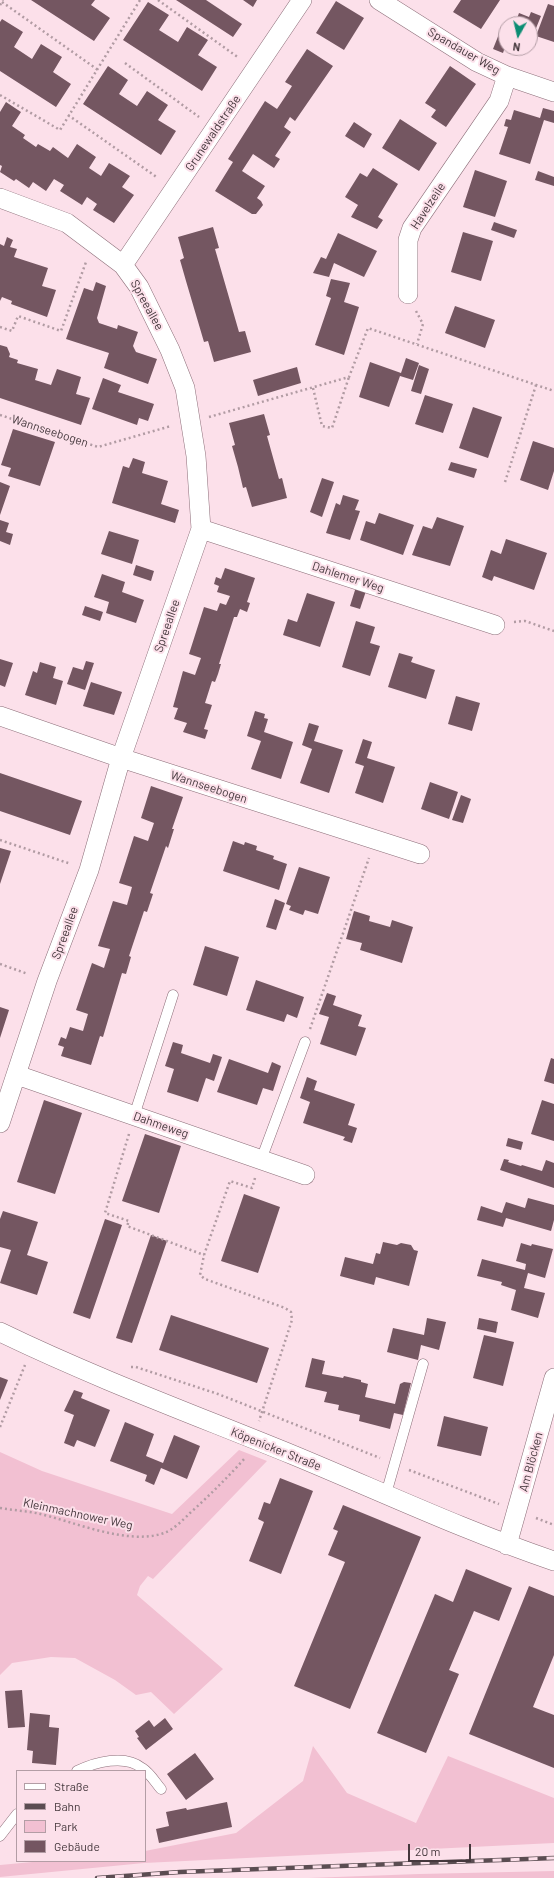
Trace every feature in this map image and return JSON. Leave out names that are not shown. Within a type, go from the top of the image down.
[{"type":"street","name":"Grunewaldstraße","points":[[123,266],[302,0]]},
{"type":"street","name":"Spandauer Weg","points":[[379,0],[477,62],[507,76],[554,92]]},
{"type":"street","name":"Havelzeile","points":[[408,294],[408,240],[412,228],[499,101],[507,76]]},
{"type":"street","name":"Spreeallee","points":[[0,198],[67,223],[123,266],[139,287],[170,350],[185,388],[191,421],[199,487],[201,529],[121,758],[89,870],[47,981],[0,1123]]},
{"type":"street","name":"Dahlemer Weg","points":[[201,529],[495,625]]},
{"type":"street","name":"Wannseebogen","points":[[0,716],[121,758],[420,854]]},
{"type":"street","name":"Dahmeweg","points":[[16,1075],[305,1175]]},
{"type":"street","name":"Köpenicker Straße","points":[[0,1332],[32,1347],[507,1545],[554,1561]]},
{"type":"street","name":"Am Blöcken","points":[[507,1545],[518,1511],[554,1378]]},
{"type":"lane","points":[[134,1116],[173,996]]},
{"type":"lane","points":[[262,1160],[305,1042]]},
{"type":"lane","points":[[386,1494],[422,1364]]},
{"type":"lane","points":[[80,1770],[100,1763],[123,1761],[133,1762],[145,1770]]},
{"type":"lane","points":[[146,1771],[162,1788]]},
{"type":"lane","points":[[0,1836],[16,1815]]},
{"type":"path","points":[[0,95],[60,130],[140,0]]},
{"type":"path","points":[[158,0],[255,70]]},
{"type":"path","points":[[0,5],[3,1],[98,70]]},
{"type":"path","points":[[125,63],[216,129]]},
{"type":"path","points":[[68,115],[175,190]]},
{"type":"path","points":[[0,327],[12,331],[18,316],[61,331],[87,258],[94,244]]},
{"type":"path","points":[[408,294],[423,324],[417,344]]},
{"type":"path","points":[[313,388],[322,426],[332,428],[349,377],[368,328],[554,391]]},
{"type":"path","points":[[191,421],[349,377]]},
{"type":"path","points":[[505,482],[536,385]]},
{"type":"path","name":"Wannseebogen","points":[[0,415],[98,447],[191,421]]},
{"type":"path","points":[[495,625],[525,621],[554,631]]},
{"type":"path","points":[[0,840],[89,870]]},
{"type":"path","points":[[305,1042],[375,840]]},
{"type":"path","points":[[0,964],[47,981]]},
{"type":"path","points":[[134,1116],[105,1213],[129,1221],[128,1226],[204,1255],[230,1181],[252,1188],[262,1160]]},
{"type":"path","name":"Kleinmachnower Weg","points":[[0,1508],[36,1513],[98,1530],[128,1535],[143,1537],[165,1533],[180,1523],[219,1487],[249,1453],[292,1320],[290,1312],[285,1308],[205,1279],[200,1275],[204,1255]]},
{"type":"path","points":[[0,1427],[32,1347]]},
{"type":"path","points":[[128,1368],[136,1367],[262,1411],[394,1464],[554,1524]]},
{"type":"green space","points":[[239,1450],[267,1461],[153,1579],[148,1576],[140,1586],[137,1595],[223,1669],[174,1714],[151,1692],[136,1695],[115,1680],[75,1658],[51,1657],[12,1663],[0,1675],[0,1452],[42,1471],[172,1514]]},
{"type":"green space","points":[[313,1746],[347,1793],[416,1823],[448,1756],[554,1798],[554,1843],[144,1863],[0,1877],[0,1865],[32,1862],[146,1862],[146,1851],[236,1833],[303,1781]]},
{"type":"green space","points":[[554,1871],[554,1878],[308,1878],[419,1874]]},
{"type":"building","points":[[31,0],[95,0],[91,5],[110,18],[94,41]]},
{"type":"building","points":[[176,0],[206,0],[242,24],[233,37]]},
{"type":"building","points":[[243,0],[257,0],[253,7]]},
{"type":"building","points":[[461,0],[500,0],[481,29],[453,12]]},
{"type":"building","points":[[336,1],[364,18],[344,50],[316,33]]},
{"type":"building","points":[[148,2],[169,15],[159,30],[178,42],[187,27],[208,40],[198,55],[217,67],[202,91],[123,40]]},
{"type":"building","points":[[548,4],[554,6],[554,42],[538,37],[538,31]]},
{"type":"building","points":[[531,12],[541,16],[538,23],[538,16],[529,16]]},
{"type":"building","points":[[519,13],[526,16],[518,16]]},
{"type":"building","points":[[2,19],[23,32],[14,47],[32,59],[41,44],[62,57],[53,72],[71,84],[56,107],[0,71],[0,22]]},
{"type":"building","points":[[498,36],[498,51],[493,49]]},
{"type":"building","points":[[307,49],[333,66],[295,121],[290,117],[284,127],[291,132],[275,156],[280,159],[274,168],[253,154],[242,171],[265,186],[257,198],[263,205],[256,214],[252,214],[215,191],[233,162],[228,159],[265,101],[277,109],[285,97],[292,86],[285,82]]},
{"type":"building","points":[[108,66],[128,80],[119,94],[137,106],[147,91],[168,105],[158,120],[176,131],[161,155],[83,104]]},
{"type":"building","points":[[450,66],[476,84],[446,127],[431,117],[436,110],[425,103]]},
{"type":"building","points":[[6,102],[21,112],[12,126],[25,135],[23,138],[36,147],[38,144],[50,151],[53,147],[68,158],[77,144],[96,157],[89,168],[101,176],[109,163],[130,176],[122,187],[134,195],[114,223],[93,210],[97,204],[87,197],[82,205],[60,191],[64,185],[54,179],[46,191],[33,182],[29,188],[16,179],[14,181],[0,172],[2,166],[0,165],[0,112]]},
{"type":"building","points":[[543,108],[554,111],[554,123],[544,120],[530,164],[499,154],[508,127],[504,126],[506,119],[511,120],[514,110],[540,118]]},
{"type":"building","points":[[400,119],[437,143],[419,171],[382,148]]},
{"type":"building","points":[[354,122],[372,134],[364,148],[345,136]]},
{"type":"building","points":[[373,168],[398,184],[378,217],[383,220],[377,229],[351,217],[358,205],[345,197],[360,173],[367,177]]},
{"type":"building","points":[[475,170],[507,181],[495,217],[463,207]]},
{"type":"building","points":[[538,171],[554,177],[554,186],[535,180]]},
{"type":"building","points":[[494,222],[517,230],[514,238],[491,230]]},
{"type":"building","points":[[213,227],[219,248],[215,249],[239,332],[245,331],[251,352],[214,362],[208,341],[204,342],[186,281],[180,260],[184,258],[178,237]]},
{"type":"building","points":[[463,232],[493,241],[481,281],[451,272]]},
{"type":"building","points":[[338,233],[377,251],[364,277],[334,263],[329,277],[313,273],[321,257],[326,259]]},
{"type":"building","points":[[7,237],[13,240],[10,247],[17,249],[14,257],[48,268],[42,286],[56,290],[47,317],[11,304],[12,301],[2,297],[0,301],[0,244],[4,246]]},
{"type":"building","points":[[331,279],[350,283],[344,302],[359,307],[344,355],[315,345],[331,298],[326,296]]},
{"type":"building","points":[[96,282],[106,286],[97,318],[99,323],[117,329],[118,325],[138,332],[133,346],[136,352],[157,359],[148,384],[104,368],[109,353],[66,339],[84,288],[93,291]]},
{"type":"building","points":[[455,306],[495,320],[485,348],[445,333]]},
{"type":"building","points":[[0,345],[7,347],[10,354],[9,357],[18,360],[17,363],[38,369],[35,380],[51,385],[57,369],[81,377],[76,394],[90,398],[81,425],[0,398]]},
{"type":"building","points":[[406,358],[419,363],[413,380],[400,376],[389,407],[359,397],[370,362],[401,373]]},
{"type":"building","points":[[419,365],[429,369],[421,394],[411,391]]},
{"type":"building","points":[[297,367],[301,383],[258,396],[253,380]]},
{"type":"building","points":[[103,378],[121,385],[118,392],[154,404],[148,421],[139,418],[137,425],[92,409]]},
{"type":"building","points":[[425,395],[453,404],[443,433],[415,424]]},
{"type":"building","points":[[473,407],[502,417],[488,458],[459,448]]},
{"type":"building","points":[[264,414],[270,435],[267,436],[279,479],[282,478],[287,498],[252,507],[246,487],[243,488],[232,446],[235,445],[229,423]]},
{"type":"building","points":[[13,429],[55,442],[40,486],[8,476],[11,468],[1,465]]},
{"type":"building","points":[[533,441],[554,448],[554,471],[548,490],[520,480]]},
{"type":"building","points":[[133,458],[145,462],[142,473],[168,481],[161,504],[179,510],[175,523],[112,503],[123,466],[129,468]]},
{"type":"building","points":[[451,462],[477,469],[474,478],[448,470]]},
{"type":"building","points":[[322,478],[334,482],[322,517],[310,512]]},
{"type":"building","points":[[0,482],[10,486],[0,515]]},
{"type":"building","points":[[343,495],[359,500],[355,510],[360,511],[350,540],[326,533],[336,503],[340,505]]},
{"type":"building","points":[[379,513],[414,525],[403,555],[360,540],[366,521],[375,524]]},
{"type":"building","points":[[437,517],[464,526],[450,566],[412,555],[423,526],[432,529]]},
{"type":"building","points":[[0,520],[9,523],[6,532],[13,534],[10,545],[0,541]]},
{"type":"building","points":[[109,531],[139,540],[132,564],[101,554]]},
{"type":"building","points":[[506,539],[547,553],[534,590],[494,576],[492,581],[482,577],[491,550],[501,554]]},
{"type":"building","points":[[136,565],[154,571],[151,581],[133,575]]},
{"type":"building","points":[[225,568],[255,578],[247,602],[250,603],[247,612],[240,609],[237,617],[234,617],[219,664],[221,664],[218,674],[215,682],[212,681],[205,703],[212,705],[204,729],[208,730],[205,739],[183,732],[187,723],[174,719],[178,708],[173,707],[183,671],[195,675],[201,658],[189,654],[204,607],[217,611],[220,603],[226,605],[230,596],[217,592],[219,586],[214,584],[216,577],[221,579]]},
{"type":"building","points":[[102,574],[125,582],[122,592],[144,600],[136,623],[106,613],[109,602],[94,597]]},
{"type":"building","points":[[356,587],[366,591],[360,609],[350,606]]},
{"type":"building","points":[[307,593],[335,602],[320,647],[283,635],[288,619],[297,622]]},
{"type":"building","points":[[85,606],[103,612],[100,621],[82,615]]},
{"type":"building","points":[[356,621],[375,627],[370,643],[380,646],[370,676],[342,667]]},
{"type":"building","points":[[399,653],[413,657],[411,662],[435,670],[426,699],[388,687]]},
{"type":"building","points":[[0,659],[13,663],[5,687],[0,685]]},
{"type":"building","points":[[86,661],[94,663],[85,690],[67,684],[73,667],[83,670]]},
{"type":"building","points":[[40,662],[56,667],[53,678],[63,681],[56,705],[25,695],[33,671],[37,673]]},
{"type":"building","points":[[91,682],[122,692],[114,715],[83,706]]},
{"type":"building","points":[[456,696],[480,703],[472,731],[448,724]]},
{"type":"building","points":[[255,711],[265,714],[264,718],[268,719],[264,732],[293,742],[281,779],[251,769],[261,741],[247,736]]},
{"type":"building","points":[[309,723],[319,726],[314,741],[343,750],[329,793],[300,783],[312,749],[302,745]]},
{"type":"building","points":[[363,739],[372,742],[367,758],[395,767],[383,803],[355,793],[364,766],[355,763]]},
{"type":"building","points":[[0,773],[82,801],[70,835],[0,811]]},
{"type":"building","points":[[430,782],[458,792],[449,819],[421,809]]},
{"type":"building","points":[[151,786],[183,797],[172,829],[174,829],[168,848],[166,846],[150,893],[153,894],[147,912],[144,911],[129,956],[131,957],[126,974],[122,973],[103,1037],[100,1036],[91,1065],[61,1056],[64,1047],[58,1045],[61,1037],[66,1039],[70,1027],[83,1031],[88,1014],[76,1010],[92,963],[104,968],[110,949],[98,946],[113,901],[127,905],[132,887],[119,883],[134,836],[148,841],[154,823],[141,818]]},
{"type":"building","points":[[461,795],[471,799],[463,823],[452,820]]},
{"type":"building","points":[[233,841],[244,845],[245,842],[257,846],[256,850],[274,856],[273,859],[287,864],[279,890],[223,871]]},
{"type":"building","points":[[0,848],[11,851],[0,884]]},
{"type":"building","points":[[299,867],[330,877],[318,914],[305,910],[303,915],[289,910],[291,906],[286,904]]},
{"type":"building","points":[[275,899],[285,903],[276,930],[266,927]]},
{"type":"building","points":[[354,911],[370,916],[369,921],[390,927],[392,920],[413,927],[402,963],[360,950],[362,943],[346,939]]},
{"type":"building","points":[[205,946],[239,957],[227,996],[193,985]]},
{"type":"building","points":[[256,980],[304,997],[297,1018],[287,1014],[284,1022],[246,1010]]},
{"type":"building","points":[[327,993],[336,996],[333,1005],[362,1015],[358,1026],[366,1028],[356,1056],[320,1044],[329,1017],[319,1014]]},
{"type":"building","points":[[0,1007],[9,1010],[0,1038]]},
{"type":"building","points":[[173,1042],[183,1045],[181,1053],[210,1063],[213,1054],[222,1057],[214,1081],[206,1078],[198,1102],[167,1092],[174,1069],[165,1066]]},
{"type":"building","points":[[551,1058],[554,1059],[554,1084],[544,1081]]},
{"type":"building","points":[[229,1059],[268,1073],[272,1062],[281,1066],[273,1091],[263,1088],[257,1105],[217,1092]]},
{"type":"building","points":[[307,1077],[317,1081],[314,1090],[355,1104],[348,1125],[357,1128],[352,1143],[343,1140],[345,1137],[303,1123],[310,1102],[300,1098]]},
{"type":"building","points":[[44,1100],[82,1113],[55,1194],[17,1182]]},
{"type":"building","points":[[542,1100],[554,1104],[554,1141],[531,1134]]},
{"type":"building","points":[[145,1134],[181,1146],[159,1213],[122,1201]]},
{"type":"building","points":[[508,1138],[523,1142],[521,1150],[506,1146]]},
{"type":"building","points":[[504,1159],[509,1160],[508,1162],[542,1171],[546,1160],[554,1163],[554,1188],[500,1170]]},
{"type":"building","points":[[244,1194],[280,1207],[258,1273],[221,1261]]},
{"type":"building","points":[[528,1198],[554,1205],[554,1220],[551,1231],[506,1218],[503,1227],[477,1220],[481,1206],[502,1213],[506,1202],[525,1208]]},
{"type":"building","points":[[3,1211],[38,1222],[27,1255],[48,1262],[37,1295],[0,1283],[11,1250],[0,1247],[0,1219]]},
{"type":"building","points":[[105,1219],[122,1225],[90,1319],[73,1313]]},
{"type":"building","points":[[151,1235],[167,1241],[132,1343],[116,1338]]},
{"type":"building","points":[[383,1242],[397,1245],[401,1243],[411,1245],[414,1250],[418,1251],[409,1286],[376,1277],[374,1285],[340,1276],[345,1257],[373,1264],[376,1253],[380,1254]]},
{"type":"building","points":[[521,1243],[553,1249],[545,1278],[528,1273],[524,1288],[545,1293],[538,1318],[511,1310],[516,1290],[501,1285],[502,1282],[477,1276],[482,1259],[525,1270],[526,1264],[516,1261]]},
{"type":"building","points":[[171,1315],[269,1348],[257,1383],[159,1350]]},
{"type":"building","points":[[427,1318],[446,1322],[439,1350],[421,1345],[418,1360],[387,1352],[393,1328],[424,1335]]},
{"type":"building","points":[[479,1318],[498,1322],[496,1333],[477,1329]]},
{"type":"building","points":[[484,1335],[514,1342],[503,1386],[473,1378]]},
{"type":"building","points":[[312,1358],[325,1361],[322,1374],[343,1378],[344,1376],[361,1380],[361,1382],[368,1384],[365,1397],[395,1404],[400,1384],[404,1382],[411,1383],[403,1415],[394,1413],[390,1429],[359,1421],[360,1415],[338,1410],[339,1405],[324,1402],[327,1392],[305,1387]]},
{"type":"building","points":[[0,1377],[8,1380],[0,1400]]},
{"type":"building","points":[[74,1390],[83,1393],[81,1398],[110,1410],[95,1447],[77,1440],[74,1447],[64,1443],[74,1415],[64,1411]]},
{"type":"building","points":[[444,1416],[488,1427],[481,1456],[437,1446]]},
{"type":"building","points":[[125,1422],[154,1434],[146,1456],[163,1463],[174,1435],[200,1446],[187,1479],[161,1468],[154,1485],[145,1481],[147,1475],[110,1461]]},
{"type":"building","points":[[280,1478],[313,1491],[281,1574],[249,1561],[264,1522],[258,1519],[264,1502],[270,1504]]},
{"type":"building","points":[[343,1505],[421,1537],[350,1709],[294,1686],[345,1562],[328,1555],[338,1531],[333,1529]]},
{"type":"building","points":[[466,1569],[512,1588],[499,1621],[474,1611],[449,1670],[459,1674],[426,1753],[377,1733],[435,1594],[453,1602]]},
{"type":"building","points":[[529,1586],[554,1596],[554,1655],[533,1707],[554,1715],[554,1768],[469,1734]]},
{"type":"building","points":[[22,1690],[25,1727],[8,1728],[5,1691]]},
{"type":"building","points":[[30,1713],[50,1715],[49,1727],[59,1728],[56,1765],[32,1763],[33,1751],[27,1750]]},
{"type":"building","points":[[165,1718],[173,1729],[146,1750],[137,1738],[139,1737],[135,1731],[149,1720],[154,1727]]},
{"type":"building","points":[[195,1753],[214,1779],[186,1800],[167,1774]]},
{"type":"building","points":[[227,1802],[232,1827],[159,1843],[156,1829],[169,1826],[166,1812],[186,1808],[187,1810]]},
{"type":"railway","points":[[97,1878],[180,1872],[554,1858]]}]
